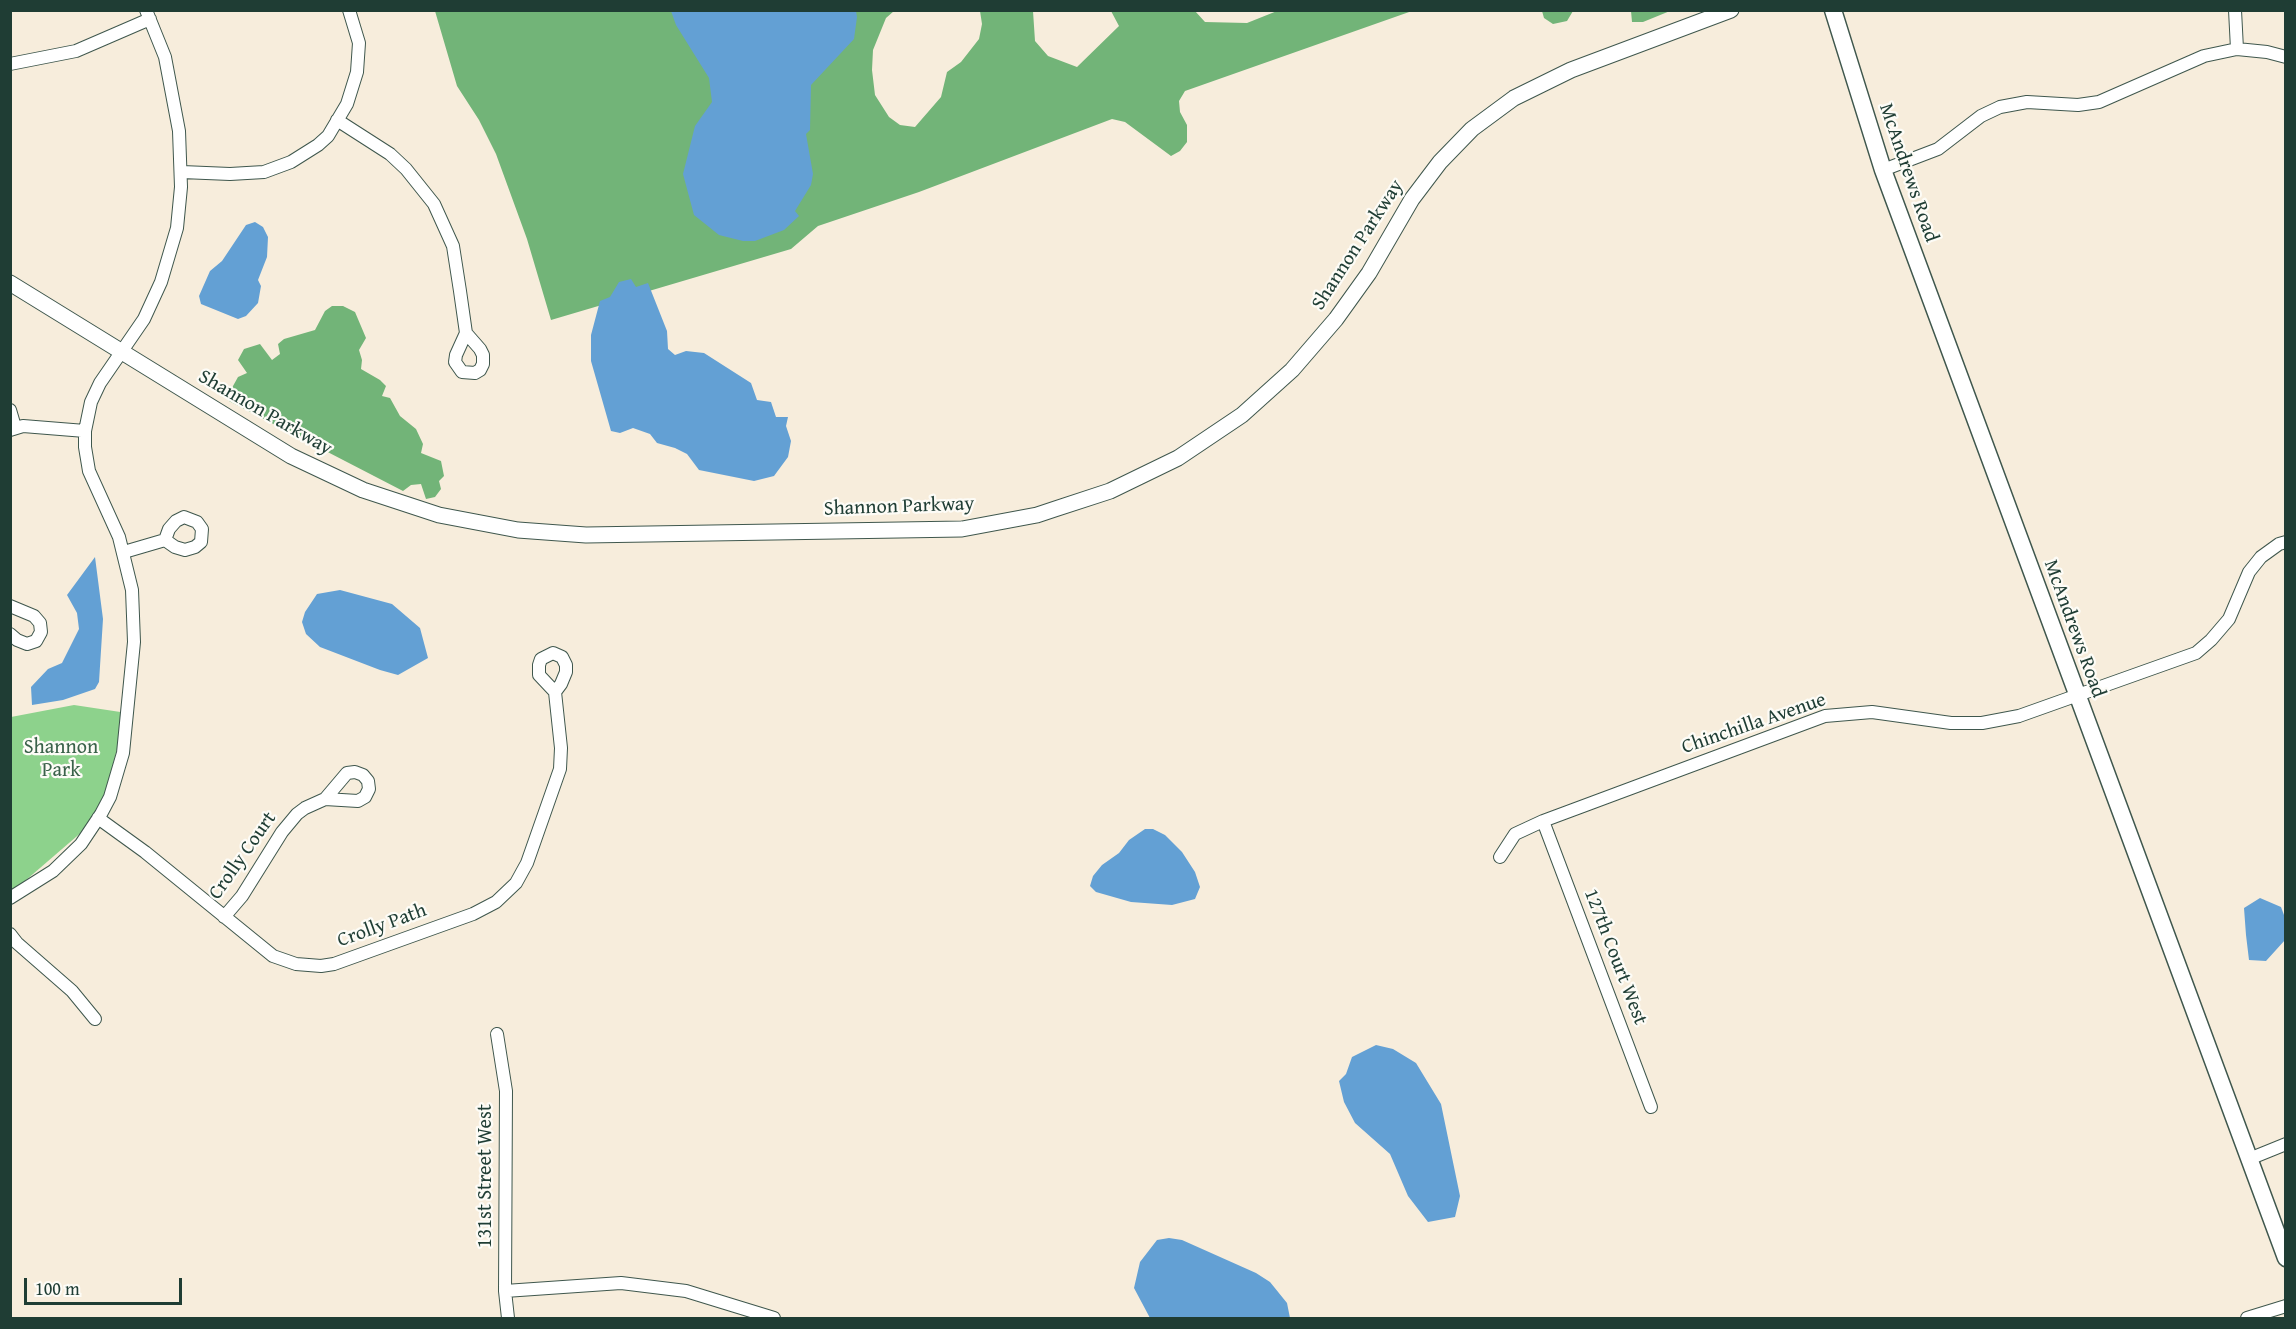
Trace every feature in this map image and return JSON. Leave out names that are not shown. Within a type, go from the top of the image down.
[{"type":"main road","name":"McAndrews Road","points":[[1833,10],[1882,170],[2286,1258]]},
{"type":"street","points":[[182,172],[248,174],[279,168],[307,153],[328,136],[352,91],[359,57],[359,43],[349,10]]},
{"type":"street","name":"Shannon Parkway","points":[[10,283],[291,456],[363,490],[439,515],[518,530],[586,535],[962,529],[1037,515],[1110,491],[1168,463],[1242,415],[1292,370],[1336,320],[1369,273],[1412,199],[1440,162],[1472,129],[1514,98],[1571,70],[1731,10]]},
{"type":"street","points":[[2235,10],[2237,49]]},
{"type":"street","points":[[10,64],[76,51],[148,15],[161,45],[169,74],[182,172],[177,228],[166,268],[144,319],[100,383],[91,402],[85,431],[89,471],[115,527],[124,552],[132,590],[134,642],[123,753],[110,797],[99,819],[81,844],[60,865],[10,898]]},
{"type":"street","points":[[1882,170],[1938,149],[1982,116],[2000,107],[2027,102],[2078,105],[2099,102],[2204,56],[2237,49],[2267,52],[2286,57]]},
{"type":"street","points":[[337,120],[390,154],[406,169],[434,204],[453,246],[466,333]]},
{"type":"street","points":[[10,410],[13,429],[85,431]]},
{"type":"street","points":[[124,552],[165,540]]},
{"type":"street","name":"Chinchilla Avenue","points":[[1500,857],[1515,834],[1543,821],[1825,716],[1872,712],[1951,723],[1982,723],[2019,716],[2196,653],[2229,619],[2249,572],[2261,557],[2279,544],[2286,542]]},
{"type":"street","points":[[10,606],[34,616],[40,623],[41,632],[36,640],[27,644],[10,634]]},
{"type":"street","name":"Crolly Path","points":[[99,819],[145,852],[273,956],[296,964],[321,966],[346,961],[473,914],[496,902],[516,883],[527,863],[558,779],[561,748],[555,692]]},
{"type":"street","name":"Crolly Court","points":[[224,917],[242,896],[282,832],[297,814],[325,799]]},
{"type":"street","name":"127th Court West","points":[[1543,821],[1651,1107]]},
{"type":"street","points":[[10,934],[17,943],[72,991],[95,1019]]},
{"type":"street","name":"131st Street West","points":[[497,1034],[506,1091],[505,1291],[508,1318]]},
{"type":"street","points":[[2249,1159],[2286,1144]]},
{"type":"street","points":[[505,1291],[621,1283],[686,1291],[774,1318]]},
{"type":"street","points":[[2247,1318],[2286,1306]]},
{"type":"green space","points":[[1542,10],[1573,11],[1567,21],[1553,24],[1544,18]]},
{"type":"green space","points":[[1631,10],[1670,11],[1643,22],[1632,22]]},
{"type":"green space","points":[[435,11],[894,11],[886,18],[873,50],[872,70],[875,95],[889,117],[900,125],[915,127],[941,97],[947,72],[961,62],[979,39],[982,24],[980,11],[1033,11],[1035,41],[1048,56],[1077,67],[1119,26],[1111,11],[1195,11],[1205,22],[1247,23],[1277,11],[1412,11],[1185,91],[1179,101],[1180,112],[1187,125],[1187,142],[1180,151],[1171,156],[1125,122],[1112,119],[919,192],[818,226],[791,249],[551,320],[527,239],[496,154],[479,120],[457,86]]},
{"type":"green space","points":[[332,306],[343,306],[355,312],[366,338],[359,350],[362,360],[361,369],[386,386],[382,396],[390,398],[400,416],[416,429],[423,444],[421,453],[441,461],[444,476],[439,481],[441,489],[435,497],[426,499],[421,484],[411,485],[403,491],[229,401],[238,377],[247,373],[238,360],[244,349],[260,344],[272,360],[280,354],[278,344],[284,339],[315,330],[325,311]]},
{"type":"green space","name":"Shannon Park","points":[[74,705],[127,713],[98,818],[11,893],[11,717]]},
{"type":"water","points":[[671,11],[856,11],[854,39],[811,85],[810,130],[806,134],[813,174],[811,185],[795,211],[799,216],[784,230],[755,241],[743,241],[719,235],[694,215],[683,174],[695,126],[712,102],[709,78],[676,25]]},
{"type":"water","points":[[255,222],[263,227],[268,237],[267,257],[258,280],[261,286],[258,303],[246,316],[238,319],[201,304],[199,296],[210,271],[222,261],[246,225]]},
{"type":"water","points":[[631,279],[636,287],[648,283],[667,331],[668,349],[675,355],[686,351],[704,353],[751,383],[757,400],[771,402],[776,417],[788,417],[786,426],[791,441],[788,457],[774,476],[754,481],[699,470],[687,454],[657,443],[650,434],[633,428],[620,433],[611,431],[591,361],[591,335],[600,301],[610,297],[619,282]]},
{"type":"water","points":[[95,557],[103,619],[99,682],[95,689],[63,700],[32,705],[31,687],[48,669],[62,663],[79,629],[77,613],[67,595]]},
{"type":"water","points":[[340,590],[392,604],[420,628],[428,658],[398,675],[320,647],[306,634],[302,622],[305,612],[317,594]]},
{"type":"water","points":[[1145,829],[1153,829],[1165,835],[1182,852],[1195,872],[1200,887],[1195,899],[1172,905],[1131,902],[1096,892],[1090,886],[1093,876],[1102,865],[1119,853],[1129,840]]},
{"type":"water","points":[[2260,898],[2281,907],[2284,915],[2285,940],[2266,961],[2249,960],[2246,935],[2244,908]]},
{"type":"water","points":[[1376,1045],[1393,1049],[1416,1063],[1441,1104],[1460,1196],[1455,1217],[1428,1222],[1408,1196],[1390,1154],[1355,1123],[1344,1102],[1339,1081],[1346,1074],[1352,1057]]},
{"type":"water","points":[[1169,1238],[1182,1240],[1256,1273],[1270,1282],[1287,1303],[1290,1318],[1150,1318],[1134,1288],[1140,1262],[1157,1240]]}]
